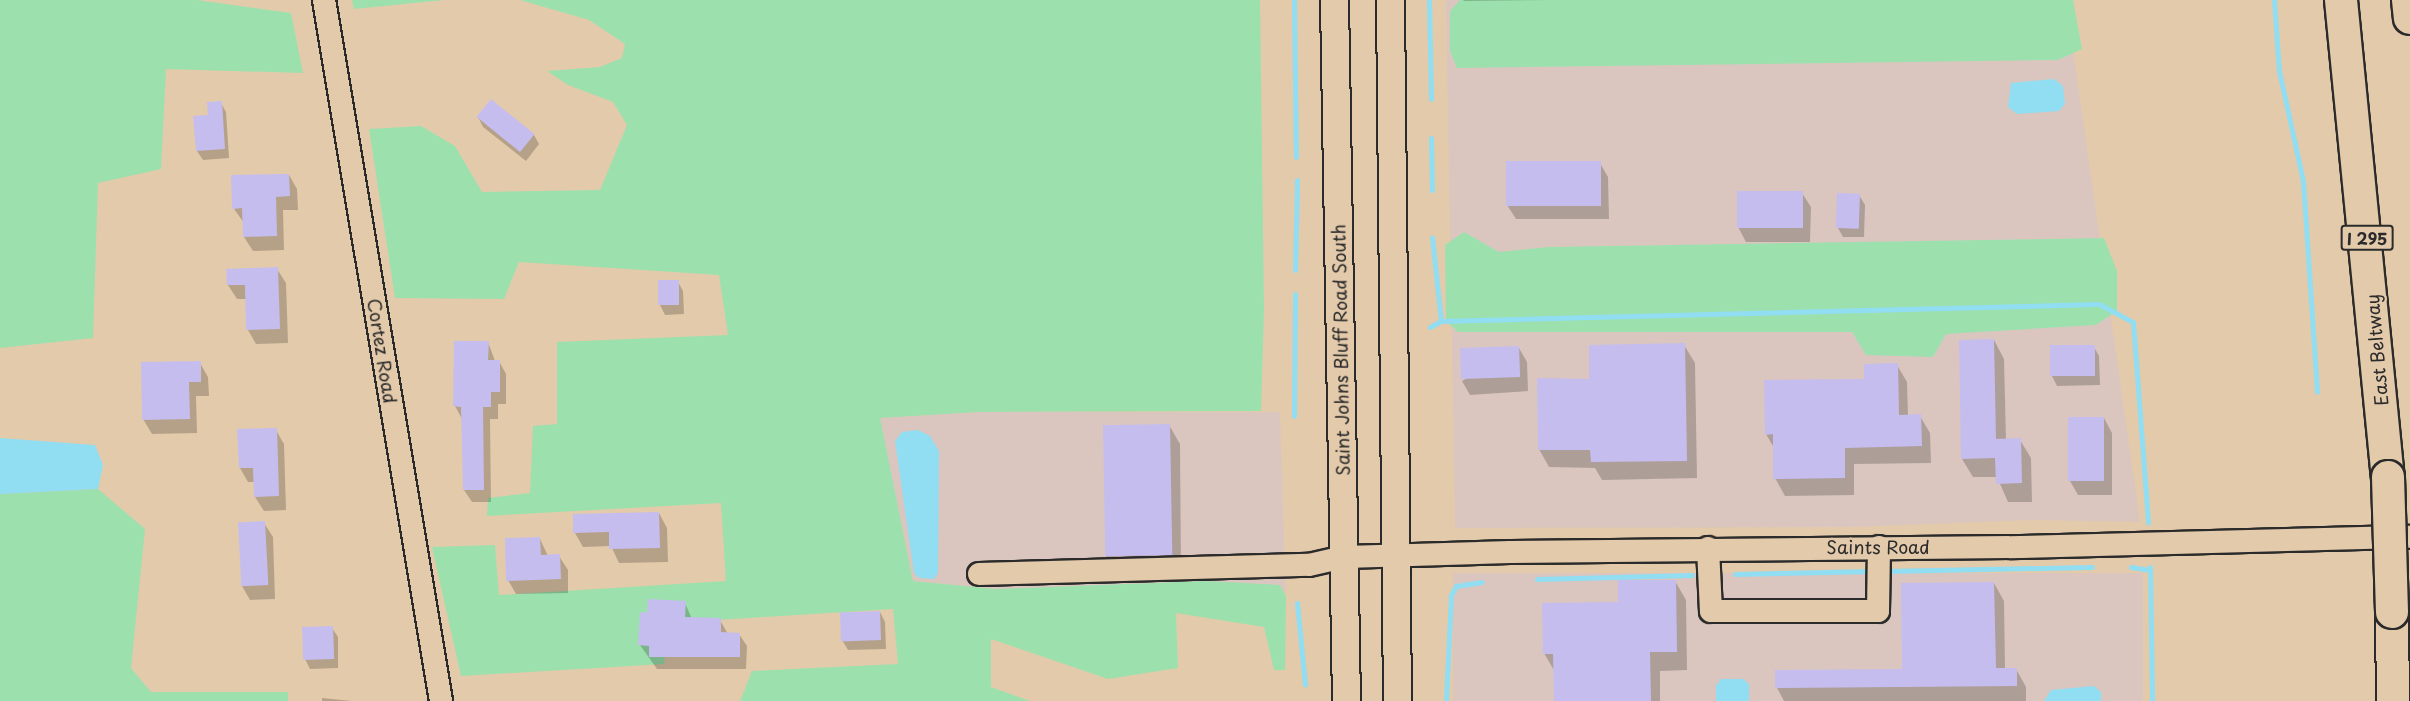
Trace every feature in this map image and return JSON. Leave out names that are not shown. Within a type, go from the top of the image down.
[{"type":"highway","name":"East Beltway","points":[[2341,0],[2388,477],[2393,701]]},
{"type":"highway","points":[[2408,0],[2410,18]]},
{"type":"main road","name":"Saint Johns Bluff Road South","points":[[1334,0],[1346,701]]},
{"type":"main road","points":[[1390,0],[1397,701]]},
{"type":"street","name":"Cortez Road","points":[[324,0],[441,701]]},
{"type":"street","name":"Saints Road","points":[[979,574],[1310,565],[1345,557],[1397,555],[2410,537]]},
{"type":"street","points":[[1708,548],[1711,611],[1878,611],[1880,547]]},
{"type":"shaded area","points":[[1446,0],[2066,0],[2140,522],[2030,520],[1854,527],[1455,528]]},
{"type":"shaded area","points":[[978,412],[1280,412],[1286,596],[1280,585],[995,589],[913,581],[880,418]]},
{"type":"shaded area","points":[[1453,573],[2143,573],[2143,701],[1453,701]]},
{"type":"green space","points":[[0,0],[197,0],[291,13],[303,73],[166,69],[161,169],[98,183],[93,338],[0,348]]},
{"type":"green space","points":[[352,0],[444,0],[354,9]]},
{"type":"green space","points":[[520,0],[1260,0],[1264,310],[1261,411],[978,412],[880,418],[913,581],[995,589],[1206,581],[1280,585],[1286,596],[1285,670],[1274,670],[1264,627],[1176,613],[1178,668],[1108,679],[991,639],[991,687],[1030,701],[740,701],[752,671],[898,664],[893,609],[669,623],[664,664],[461,676],[432,547],[495,545],[499,595],[726,581],[721,503],[487,516],[488,498],[530,493],[533,426],[557,424],[557,342],[728,335],[719,275],[519,262],[504,299],[395,298],[369,129],[421,126],[455,146],[482,192],[600,190],[627,125],[613,102],[568,85],[547,71],[600,67],[622,58],[625,44],[589,20]]},
{"type":"green space","points":[[1460,0],[2073,0],[2082,49],[2058,60],[1457,68],[1450,51],[1450,11]]},
{"type":"green space","points":[[1464,232],[1499,252],[1549,247],[2104,238],[2117,271],[2117,311],[2096,325],[1946,334],[1933,357],[1866,355],[1852,332],[1458,332],[1446,321],[1445,245]]},
{"type":"green space","points":[[98,489],[145,529],[131,668],[151,692],[288,692],[288,701],[0,701],[0,494]]},
{"type":"water","points":[[2054,79],[2063,86],[2065,104],[2059,111],[2017,114],[2008,107],[2011,83]]},
{"type":"water","points":[[918,430],[930,436],[939,451],[938,573],[934,579],[919,578],[914,573],[895,441],[902,432]]},
{"type":"water","points":[[0,438],[95,445],[103,465],[98,489],[0,494]]},
{"type":"water","points":[[1721,679],[1743,679],[1749,684],[1749,701],[1716,701],[1716,686]]},
{"type":"water","points":[[2094,686],[2101,692],[2101,701],[2044,701],[2051,690]]},
{"type":"building","points":[[491,99],[535,134],[520,152],[477,117]]},
{"type":"building","points":[[222,101],[225,149],[196,151],[193,116],[208,115],[207,102]]},
{"type":"building","points":[[1506,161],[1601,161],[1601,206],[1506,206]]},
{"type":"building","points":[[289,174],[290,196],[276,197],[277,236],[243,237],[242,208],[232,209],[231,175]]},
{"type":"building","points":[[1737,191],[1803,191],[1803,228],[1737,228]]},
{"type":"building","points":[[1837,193],[1860,194],[1859,229],[1836,228]]},
{"type":"building","points":[[278,267],[280,329],[246,330],[245,285],[227,285],[226,269]]},
{"type":"building","points":[[658,280],[679,280],[679,305],[658,305]]},
{"type":"building","points":[[1994,339],[1996,439],[2021,438],[2022,483],[1996,484],[1995,458],[1961,459],[1959,340]]},
{"type":"building","points":[[454,341],[489,341],[488,360],[500,360],[500,392],[491,392],[491,407],[483,407],[484,490],[463,490],[461,407],[453,406]]},
{"type":"building","points":[[1685,343],[1687,461],[1591,462],[1590,450],[1538,450],[1537,378],[1589,379],[1589,345]]},
{"type":"building","points":[[2050,345],[2095,345],[2095,376],[2050,376]]},
{"type":"building","points":[[1519,346],[1520,377],[1461,379],[1460,348]]},
{"type":"building","points":[[201,361],[201,382],[189,382],[190,419],[142,420],[141,362]]},
{"type":"building","points":[[1898,363],[1899,415],[1921,414],[1922,446],[1845,448],[1845,478],[1773,479],[1773,434],[1765,435],[1764,380],[1864,379],[1864,364]]},
{"type":"building","points":[[2068,417],[2104,417],[2104,481],[2068,481]]},
{"type":"building","points":[[1170,424],[1172,555],[1105,556],[1103,425]]},
{"type":"building","points":[[277,428],[279,496],[254,497],[253,468],[239,468],[237,429]]},
{"type":"building","points":[[659,512],[660,548],[609,549],[609,532],[573,533],[573,514]]},
{"type":"building","points":[[265,521],[268,585],[241,586],[238,522]]},
{"type":"building","points":[[540,537],[541,555],[560,554],[561,579],[506,581],[505,538]]},
{"type":"building","points":[[1618,580],[1676,580],[1677,652],[1650,652],[1651,701],[1554,701],[1553,654],[1543,654],[1542,603],[1618,602]]},
{"type":"building","points":[[1994,582],[1996,668],[2017,668],[2017,686],[1775,688],[1775,670],[1902,669],[1901,583]]},
{"type":"building","points":[[648,599],[686,601],[685,617],[721,618],[721,632],[740,633],[740,657],[649,657],[649,646],[638,645],[640,612],[647,613]]},
{"type":"building","points":[[880,611],[881,640],[841,641],[840,612]]},
{"type":"building","points":[[333,626],[334,659],[303,660],[302,627]]},
{"type":"waterway","points":[[1294,0],[1296,157]]},
{"type":"waterway","points":[[1429,0],[1431,99]]},
{"type":"waterway","points":[[2274,0],[2279,71],[2303,181],[2317,392]]},
{"type":"waterway","points":[[1431,138],[1432,190]]},
{"type":"waterway","points":[[1295,270],[1297,180]]},
{"type":"waterway","points":[[1430,327],[1441,321],[1432,237]]},
{"type":"waterway","points":[[1294,416],[1295,294]]},
{"type":"waterway","points":[[1441,321],[2099,304],[2133,322],[2148,522]]},
{"type":"waterway","points":[[1883,571],[2092,567]]},
{"type":"waterway","points":[[2131,567],[2150,570]]},
{"type":"waterway","points":[[2150,567],[2152,701]]},
{"type":"waterway","points":[[1735,574],[1874,571]]},
{"type":"waterway","points":[[1537,579],[1692,575]]},
{"type":"waterway","points":[[1446,701],[1451,595],[1456,586],[1482,582]]},
{"type":"waterway","points":[[1297,603],[1305,685]]}]
